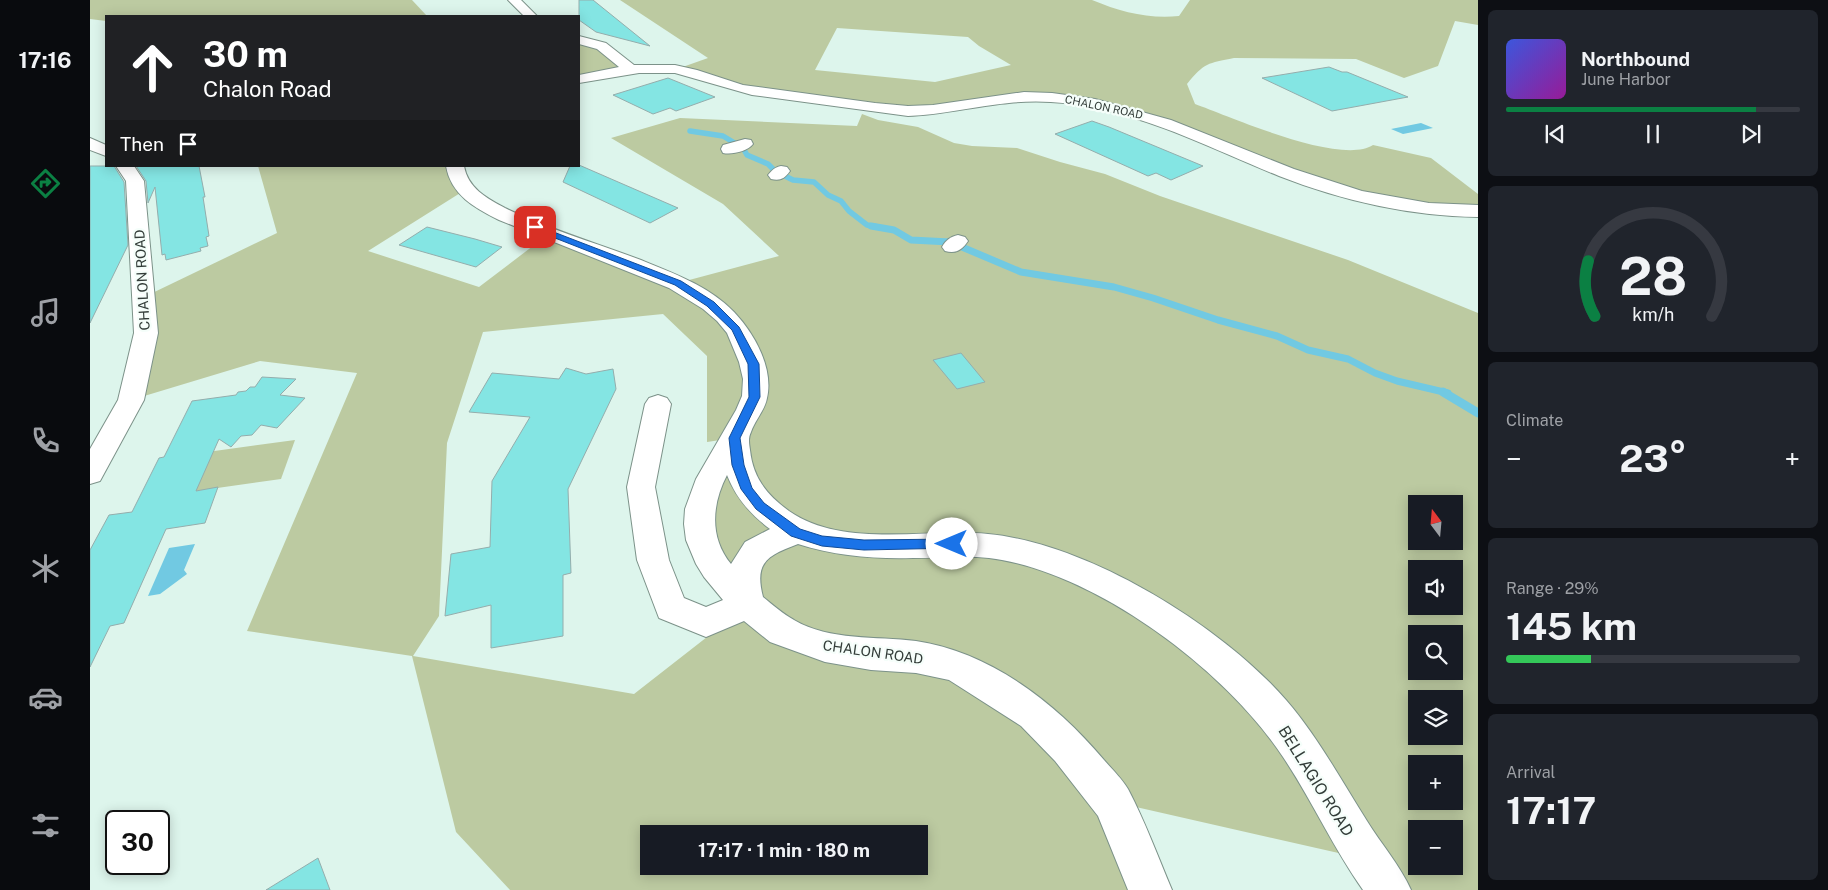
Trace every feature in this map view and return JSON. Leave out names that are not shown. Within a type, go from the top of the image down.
[{"type":"street","points":[[514,0],[529,15]]},
{"type":"street","points":[[580,40],[596,42],[605,46],[630,68]]},
{"type":"street","name":"CHALON ROAD","points":[[580,79],[630,68],[678,69],[741,88],[863,107],[907,111],[946,109],[1022,97],[1070,99],[1113,107],[1189,131],[1289,173],[1350,193],[1413,207],[1478,211]]},
{"type":"street","points":[[90,143],[105,150]]},
{"type":"street","name":"CHALON ROAD","points":[[90,474],[131,400],[146,333],[135,181],[126,167]]},
{"type":"street","points":[[454,167],[455,174],[465,190],[484,205],[506,216],[678,283],[710,304],[736,329],[754,364],[755,397],[734,438],[738,465],[747,489],[760,506],[796,532]]},
{"type":"street","points":[[658,404],[641,487],[653,560],[671,608],[706,622],[748,605],[743,575],[749,558],[771,540],[796,532]]},
{"type":"street","name":"CHALON ROAD","points":[[734,438],[708,485],[700,505],[699,530],[706,554],[748,605],[782,631],[825,647],[871,654],[916,657],[956,666],[1034,714],[1069,748],[1113,802],[1150,890]]},
{"type":"street","name":"BELLAGIO ROAD","points":[[796,532],[822,541],[864,545],[952,544],[993,546],[1036,557],[1077,571],[1150,610],[1188,635],[1251,687],[1295,741],[1365,859],[1389,890]]},
{"type":"green space","points":[[90,0],[412,0],[426,15],[105,15],[105,21],[90,19]]},
{"type":"green space","points":[[620,0],[1092,0],[1135,14],[1168,17],[1179,16],[1190,0],[1478,0],[1478,25],[1455,21],[1438,66],[1404,78],[1356,59],[1234,58],[1207,65],[1187,84],[1195,104],[1285,137],[1312,145],[1337,149],[1358,150],[1373,145],[1431,158],[1478,194],[1478,211],[1380,201],[1189,131],[1052,97],[925,111],[764,92],[677,69],[708,58]],"holes":[[[837,28],[968,37],[979,46],[1011,65],[935,82],[815,70]]]},
{"type":"green space","points":[[580,40],[596,42],[629,68],[580,79]]},
{"type":"green space","points":[[862,114],[878,120],[918,127],[954,143],[972,146],[1017,148],[1105,174],[1160,196],[1348,260],[1478,313],[1478,890],[1389,890],[1365,859],[1114,802],[1150,890],[510,890],[456,832],[412,656],[247,631],[357,373],[260,361],[131,400],[144,297],[277,233],[258,167],[455,167],[465,190],[368,251],[479,287],[550,233],[678,283],[779,256],[723,204],[611,138],[680,118],[857,126]],"holes":[[[663,314],[707,356],[707,442],[734,438],[699,530],[748,605],[634,694],[413,656],[439,616],[447,443],[483,332]]]},
{"type":"green space","points":[[295,440],[281,479],[182,493],[200,453]]},
{"type":"water","points":[[1421,123],[1433,128],[1403,134],[1391,129]]},
{"type":"water","points":[[195,544],[184,570],[187,574],[160,594],[148,596],[169,548]]},
{"type":"building","points":[[579,0],[593,0],[650,46],[596,32],[580,21]]},
{"type":"building","points":[[1329,67],[1347,72],[1408,97],[1332,111],[1262,78]]},
{"type":"building","points":[[668,78],[715,97],[676,111],[670,108],[653,114],[613,95]]},
{"type":"building","points":[[1092,121],[1203,166],[1171,180],[1156,173],[1148,176],[1055,134]]},
{"type":"building","points":[[580,165],[678,208],[650,223],[563,182],[570,167],[580,167]]},
{"type":"building","points":[[90,166],[115,167],[124,182],[128,245],[90,323]]},
{"type":"building","points":[[137,167],[199,167],[205,197],[203,197],[209,236],[206,237],[208,246],[200,248],[201,251],[166,260],[165,254],[162,255],[155,187],[148,203],[146,181]]},
{"type":"building","points":[[427,227],[502,247],[476,267],[399,245]]},
{"type":"building","points":[[961,353],[985,382],[957,389],[933,360]]},
{"type":"building","points":[[566,368],[586,374],[613,369],[616,389],[568,489],[571,573],[563,575],[563,636],[491,648],[491,605],[445,616],[451,554],[490,547],[492,481],[530,417],[469,412],[492,373],[559,379]]},
{"type":"building","points":[[262,377],[296,379],[280,395],[305,398],[277,428],[261,425],[252,435],[241,436],[231,447],[219,439],[196,491],[218,487],[205,523],[166,529],[124,623],[110,626],[90,667],[90,550],[109,515],[132,512],[159,458],[164,457],[192,401],[236,395],[238,392],[255,387]]},
{"type":"building","points":[[318,858],[330,890],[266,890]]},
{"type":"waterway","points":[[690,131],[723,136],[743,148],[747,155],[768,164],[775,171],[793,180],[814,182],[828,195],[841,201],[849,211],[867,225],[878,227]]},
{"type":"waterway","points":[[871,226],[894,230],[911,240],[950,242],[1021,272],[1114,287],[1153,298],[1218,320],[1277,336],[1308,350],[1348,359],[1375,373],[1397,381],[1448,393]]},
{"type":"waterway","points":[[1443,392],[1478,413]]},
{"type":"route","points":[[535,227],[678,283],[710,304],[736,329],[754,364],[755,397],[734,438],[738,465],[747,489],[760,506],[796,532],[822,541],[864,545],[952,544]]}]
